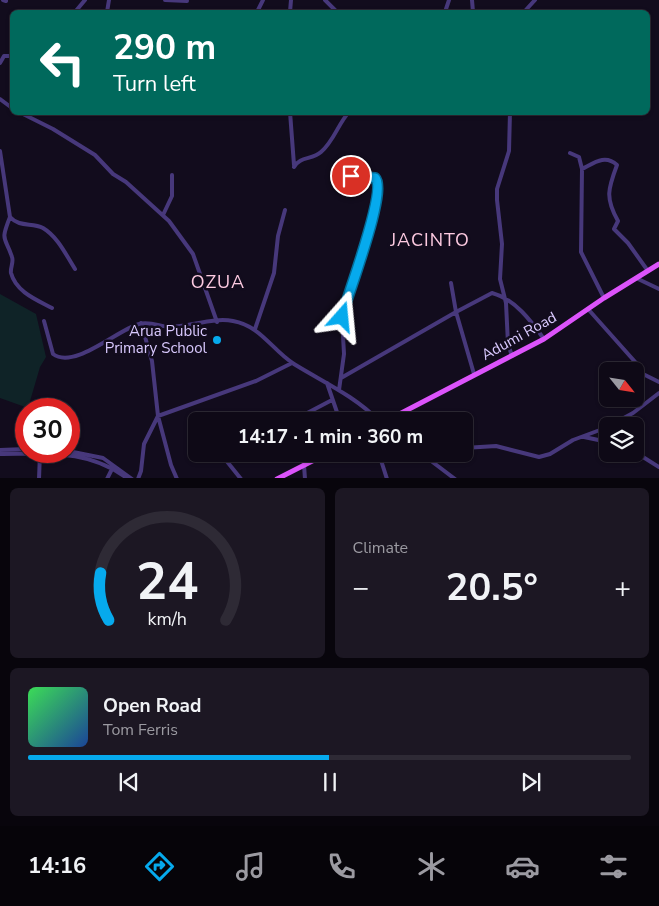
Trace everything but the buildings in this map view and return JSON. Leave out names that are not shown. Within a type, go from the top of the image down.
[{"type":"main road","name":"Adumi Road","points":[[405,412],[544,339],[604,298],[659,264]]},
{"type":"main road","points":[[277,478],[310,462]]},
{"type":"street","points":[[165,0],[187,1]]},
{"type":"street","points":[[325,0],[335,10]]},
{"type":"street","points":[[0,63],[4,56],[10,56]]},
{"type":"street","points":[[25,115],[53,129],[95,155],[113,174],[126,182],[175,227],[193,254],[216,322]]},
{"type":"street","points":[[290,115],[294,167],[300,160],[313,157],[322,151],[337,133],[347,115]]},
{"type":"street","points":[[510,115],[509,150],[497,189],[497,200],[502,244],[500,279],[504,298],[508,344],[512,356]]},
{"type":"street","points":[[0,151],[10,216],[20,224],[37,226],[45,230],[64,249],[75,269]]},
{"type":"street","points":[[570,153],[579,157],[582,169],[581,252],[604,298]]},
{"type":"street","points":[[582,169],[601,160],[609,160],[617,164],[608,196],[610,206],[618,221],[614,229],[628,243],[648,271]]},
{"type":"street","points":[[339,390],[344,354],[342,317],[368,234],[378,187],[375,178],[354,177],[347,171]]},
{"type":"street","points":[[163,215],[172,196],[172,175]]},
{"type":"street","points":[[255,329],[275,268],[278,236],[285,210]]},
{"type":"street","points":[[10,216],[0,229],[0,236],[12,257],[10,270],[13,277],[23,291],[52,308]]},
{"type":"street","points":[[636,278],[659,289]]},
{"type":"street","points":[[451,282],[456,312],[474,374]]},
{"type":"street","points":[[341,378],[456,312],[492,294],[504,298],[532,322],[544,339]]},
{"type":"street","points":[[588,309],[637,364],[640,372],[659,382]]},
{"type":"street","points":[[44,321],[50,350],[55,356],[64,358],[92,350],[119,333],[141,323],[169,327],[230,320],[255,329],[292,363],[339,390],[368,412]]},
{"type":"street","points":[[141,323],[152,362],[158,416],[171,465],[177,478]]},
{"type":"street","points":[[138,478],[141,471],[144,444],[158,416],[256,381],[292,363]]},
{"type":"street","points":[[328,383],[337,412]]},
{"type":"street","points":[[626,417],[659,394]]},
{"type":"street","points":[[309,412],[332,400]]},
{"type":"street","points":[[473,447],[496,446],[538,457],[550,454],[599,430]]},
{"type":"street","points":[[582,437],[599,440]]},
{"type":"street","points":[[0,450],[15,449]]},
{"type":"street","points":[[0,454],[15,453]]},
{"type":"street","points":[[80,453],[103,458],[132,478]]},
{"type":"street","points":[[80,457],[113,467],[128,478]]},
{"type":"street","points":[[644,458],[659,467]]},
{"type":"street","points":[[229,462],[242,478]]},
{"type":"street","points":[[382,462],[387,478]]},
{"type":"street","points":[[433,462],[455,478]]},
{"type":"street","points":[[39,478],[40,463]]},
{"type":"street","points":[[304,465],[305,478]]},
{"type":"street","points":[[107,478],[113,467]]},
{"type":"green space","points":[[0,294],[36,314],[46,357],[40,367],[31,398],[15,398],[15,403],[0,398]]},
{"type":"place","name":"Arua Public Primary School","points":[[217,340]]},
{"type":"district","name":"JACINTO","points":[[430,240]]},
{"type":"district","name":"OZUA","points":[[218,282]]},
{"type":"route","points":[[342,317],[368,234],[378,187],[375,178],[351,176]]}]
